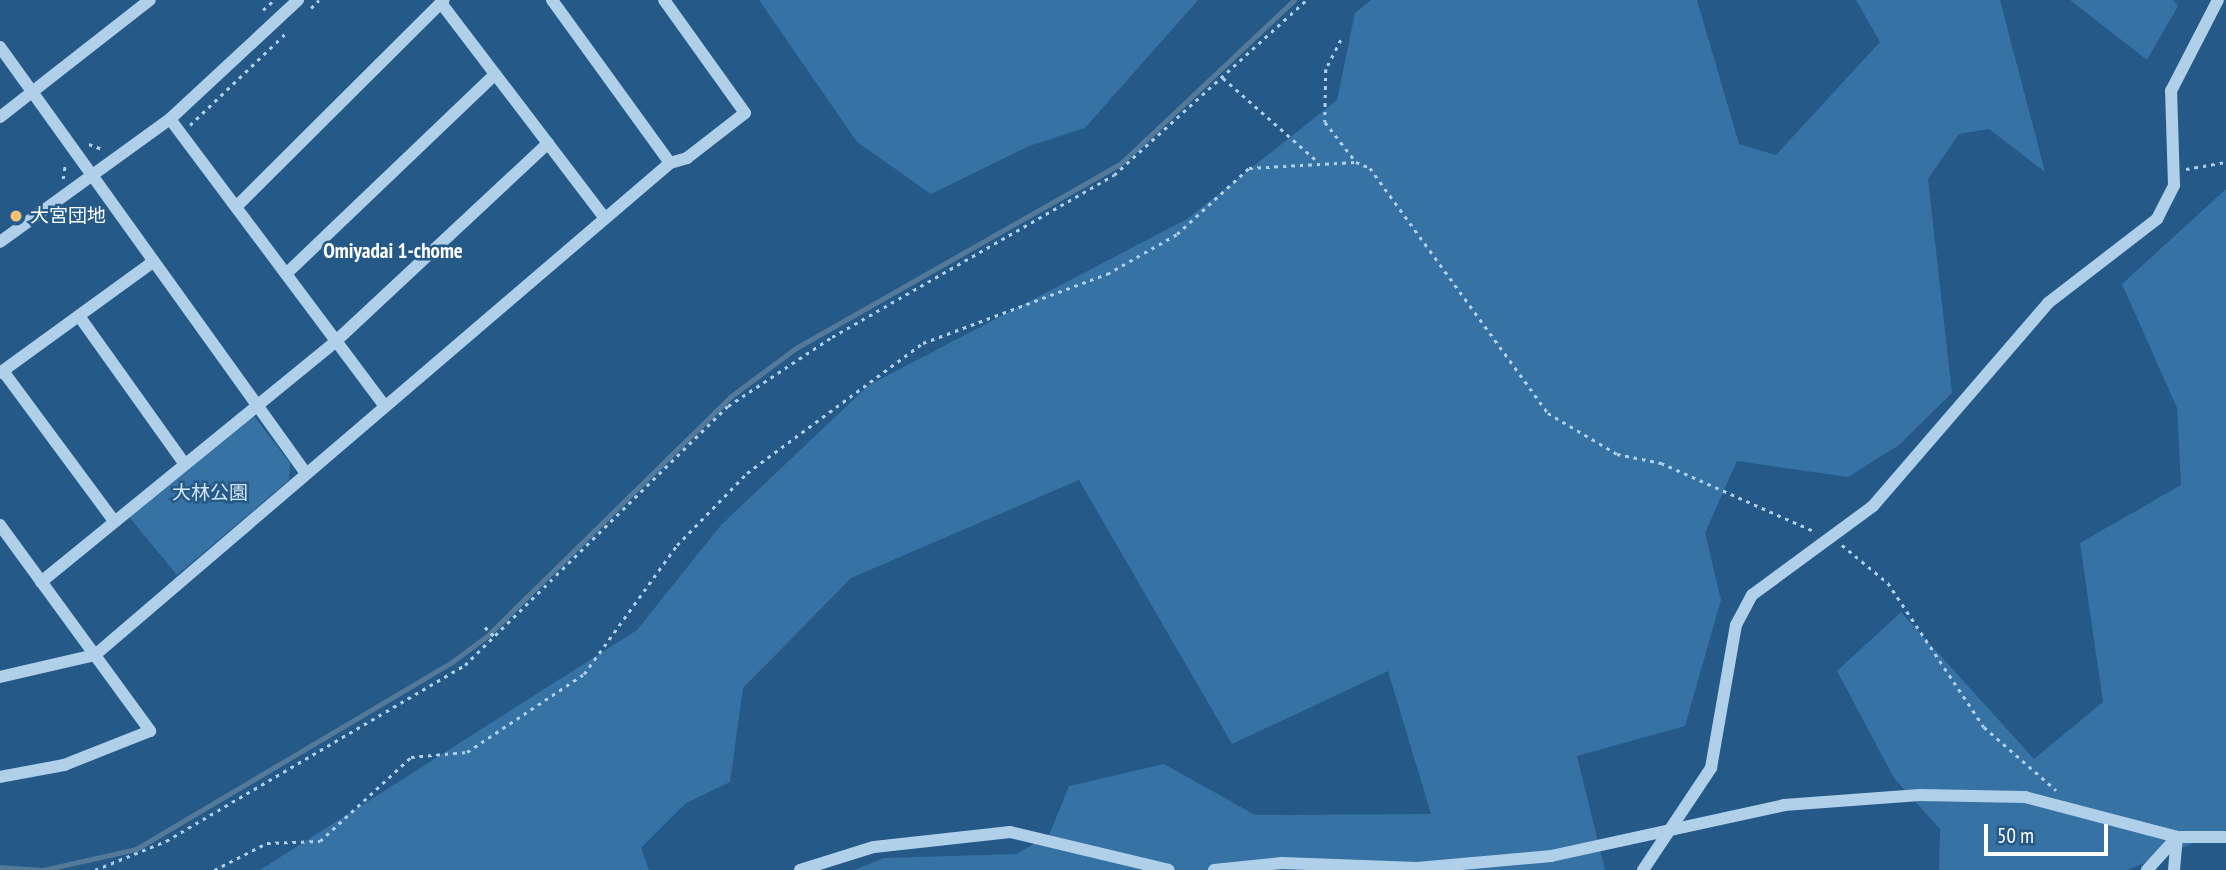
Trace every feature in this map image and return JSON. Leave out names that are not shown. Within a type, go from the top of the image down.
[{"type":"street","points":[[0,117],[150,0]]},
{"type":"street","points":[[0,242],[170,119],[299,0]]},
{"type":"street","points":[[552,0],[670,163]]},
{"type":"street","points":[[0,677],[95,655],[305,472],[670,163],[687,158],[745,113],[664,0]]},
{"type":"street","points":[[1643,870],[1672,827],[1718,748],[1744,608],[1766,582],[1831,538],[1893,485],[2011,340],[2048,303],[2138,239],[2168,201],[2176,170],[2171,91],[2218,0]]},
{"type":"street","points":[[236,207],[442,2],[605,218]]},
{"type":"street","points":[[0,47],[305,472]]},
{"type":"street","points":[[286,274],[495,74]]},
{"type":"street","points":[[170,119],[384,405]]},
{"type":"street","points":[[41,582],[336,341],[548,143]]},
{"type":"street","points":[[114,521],[1,372],[153,261]]},
{"type":"street","points":[[79,316],[184,463]]},
{"type":"street","points":[[0,525],[150,731],[64,765],[0,777]]},
{"type":"street","points":[[1214,870],[1282,863],[1431,867],[1551,856],[1672,827],[1784,805],[1920,795],[2025,797],[2177,837],[2226,837]]},
{"type":"street","points":[[800,870],[874,847],[1000,832],[1045,836],[1083,853],[1169,870]]},
{"type":"street","points":[[2147,870],[2177,837]]},
{"type":"street","points":[[2174,870],[2177,837]]},
{"type":"path","points":[[256,18],[274,0]]},
{"type":"path","points":[[306,13],[319,0]]},
{"type":"path","points":[[95,870],[178,834],[434,687],[497,639],[728,406],[832,337],[1114,175],[1306,0]]},
{"type":"path","points":[[187,127],[289,30]]},
{"type":"path","points":[[1341,40],[1326,69],[1325,122],[1356,162]]},
{"type":"path","points":[[1222,77],[1317,161]]},
{"type":"path","points":[[83,142],[102,149],[113,141]]},
{"type":"path","points":[[55,185],[63,180],[65,159]]},
{"type":"path","points":[[214,870],[267,843],[320,841],[411,757],[467,752],[584,674],[677,545],[747,473],[923,342],[1107,274],[1177,234],[1241,172],[1317,161],[1356,162],[1370,168],[1560,423],[1617,454],[1661,463],[1831,538],[1888,583],[1984,727],[2064,796]]},
{"type":"path","points":[[2176,170],[2226,162]]},
{"type":"path","points":[[485,627],[497,639]]},
{"type":"green space","points":[[759,0],[1198,0],[1085,128],[1029,146],[931,194],[857,142]]},
{"type":"green space","points":[[1371,0],[1697,0],[1739,144],[1776,155],[1880,42],[1856,0],[2000,0],[2045,172],[1989,129],[1959,134],[1928,179],[1952,393],[1899,445],[1848,477],[1737,461],[1705,533],[1721,600],[1685,726],[1577,756],[1605,870],[854,870],[884,858],[1017,854],[1049,835],[1069,786],[1164,764],[1255,815],[1431,814],[1388,671],[1232,744],[1079,480],[851,578],[743,688],[730,782],[686,803],[641,848],[649,870],[260,870],[637,630],[721,525],[869,385],[1187,219],[1337,100],[1355,13]]},
{"type":"green space","points":[[2070,0],[2173,0],[2178,6],[2147,60]]},
{"type":"green space","points":[[2226,189],[2226,830],[2127,870],[1939,870],[1940,829],[1894,778],[1837,671],[1901,612],[2034,759],[2103,702],[2080,543],[2181,485],[2177,408],[2122,284]]},
{"type":"green space","name":"大林公園","points":[[254,416],[290,463],[289,480],[177,575],[126,513]]},
{"type":"waterway","points":[[43,870],[136,849],[452,662],[487,636],[730,397],[796,348],[1120,164],[1294,0]]},
{"type":"waterway","points":[[0,867],[42,870]]},
{"type":"place","name":"大宮団地","points":[[16,216]]},
{"type":"district","name":"Omiyadai 1-chome","points":[[393,251]]}]
